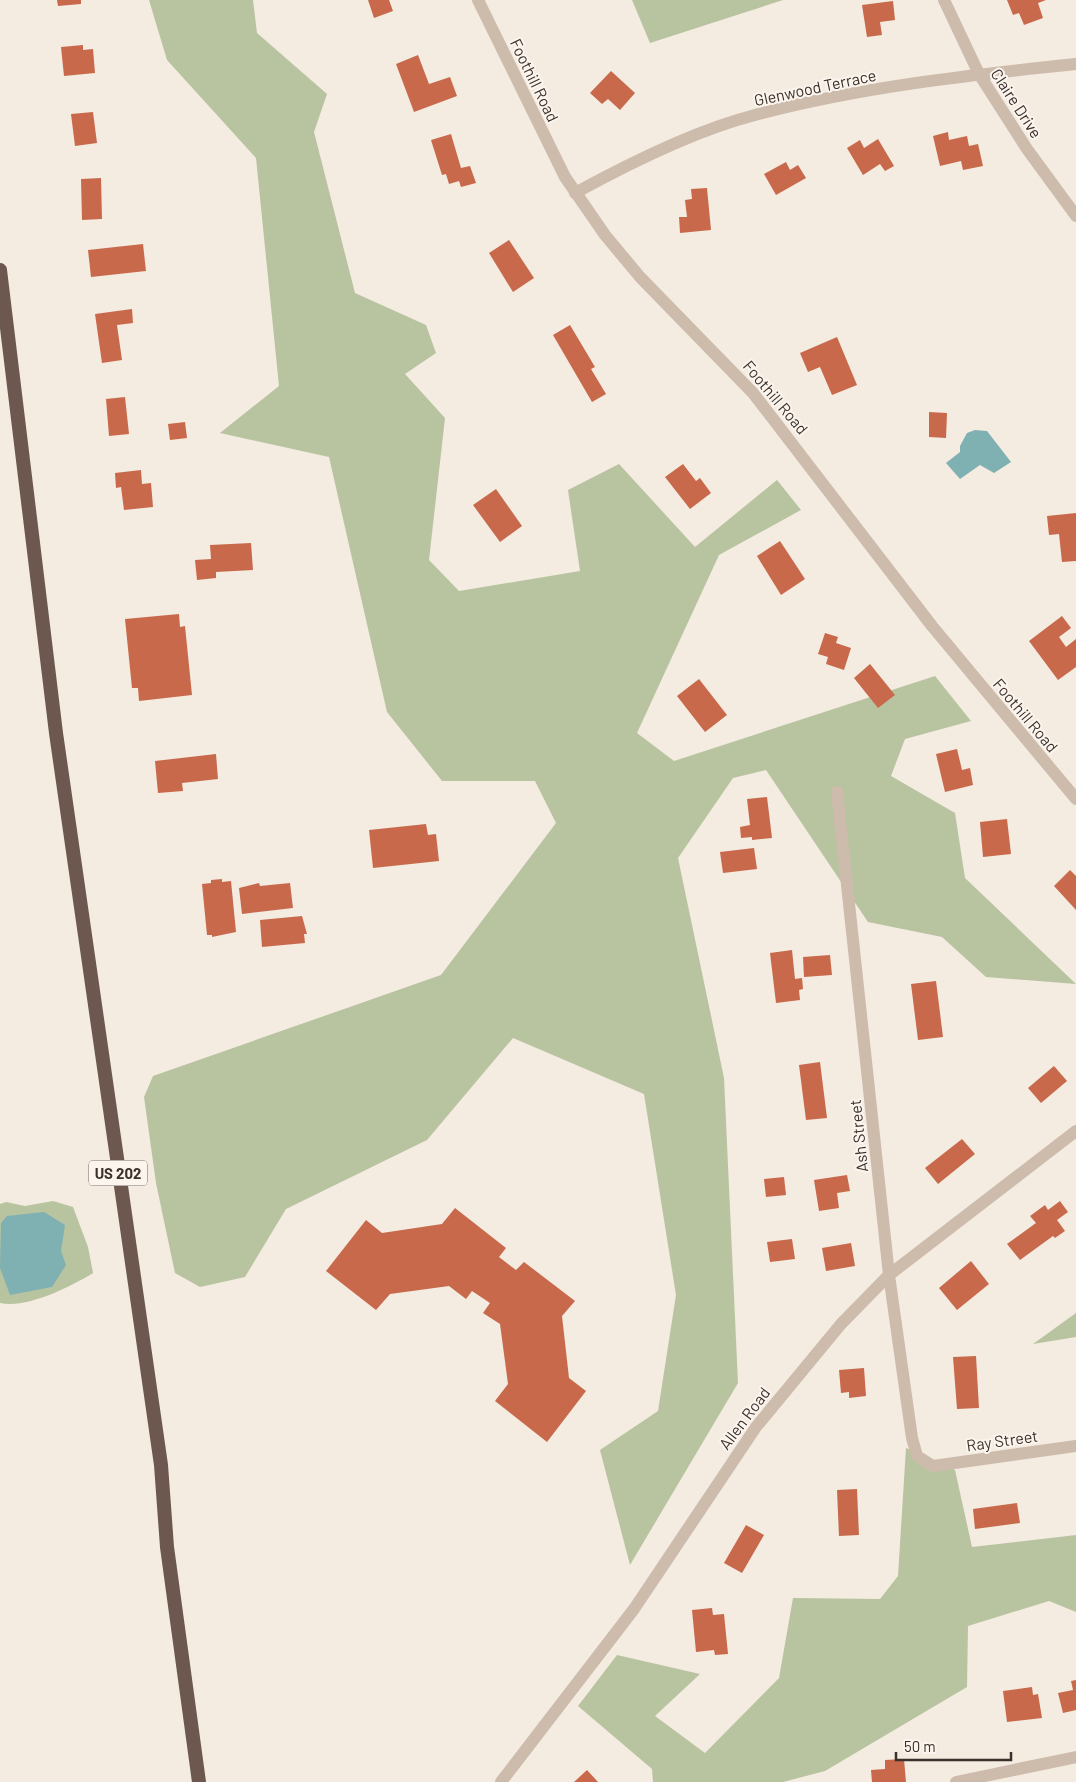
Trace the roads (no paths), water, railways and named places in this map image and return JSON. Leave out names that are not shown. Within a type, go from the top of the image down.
[{"type":"highway","name":"US 202","points":[[0,270],[56,733],[161,1465],[167,1547],[199,1782]]},
{"type":"street","name":"Foothill Road","points":[[478,0],[527,104],[565,177],[605,235],[640,277],[753,392],[932,626],[1076,799]]},
{"type":"street","name":"Claire Drive","points":[[944,0],[979,74],[1027,150],[1076,216]]},
{"type":"street","name":"Glenwood Terrace","points":[[575,192],[618,169],[721,126],[755,115],[857,93],[979,74],[1076,64]]},
{"type":"street","name":"Ash Street","points":[[837,792],[889,1275],[912,1438],[917,1456],[933,1466]]},
{"type":"street","name":"Allen Road","points":[[501,1782],[634,1609],[756,1427],[841,1324],[889,1275],[1076,1131]]},
{"type":"street","name":"Ray Street","points":[[933,1466],[1076,1446]]},
{"type":"street","points":[[956,1782],[1076,1757]]},
{"type":"water","points":[[975,430],[987,431],[1011,462],[994,473],[980,465],[960,479],[946,463],[960,452],[960,446],[967,433]]},
{"type":"water","points":[[44,1212],[65,1225],[61,1251],[66,1265],[52,1287],[10,1295],[0,1268],[1,1223],[7,1216]]}]
